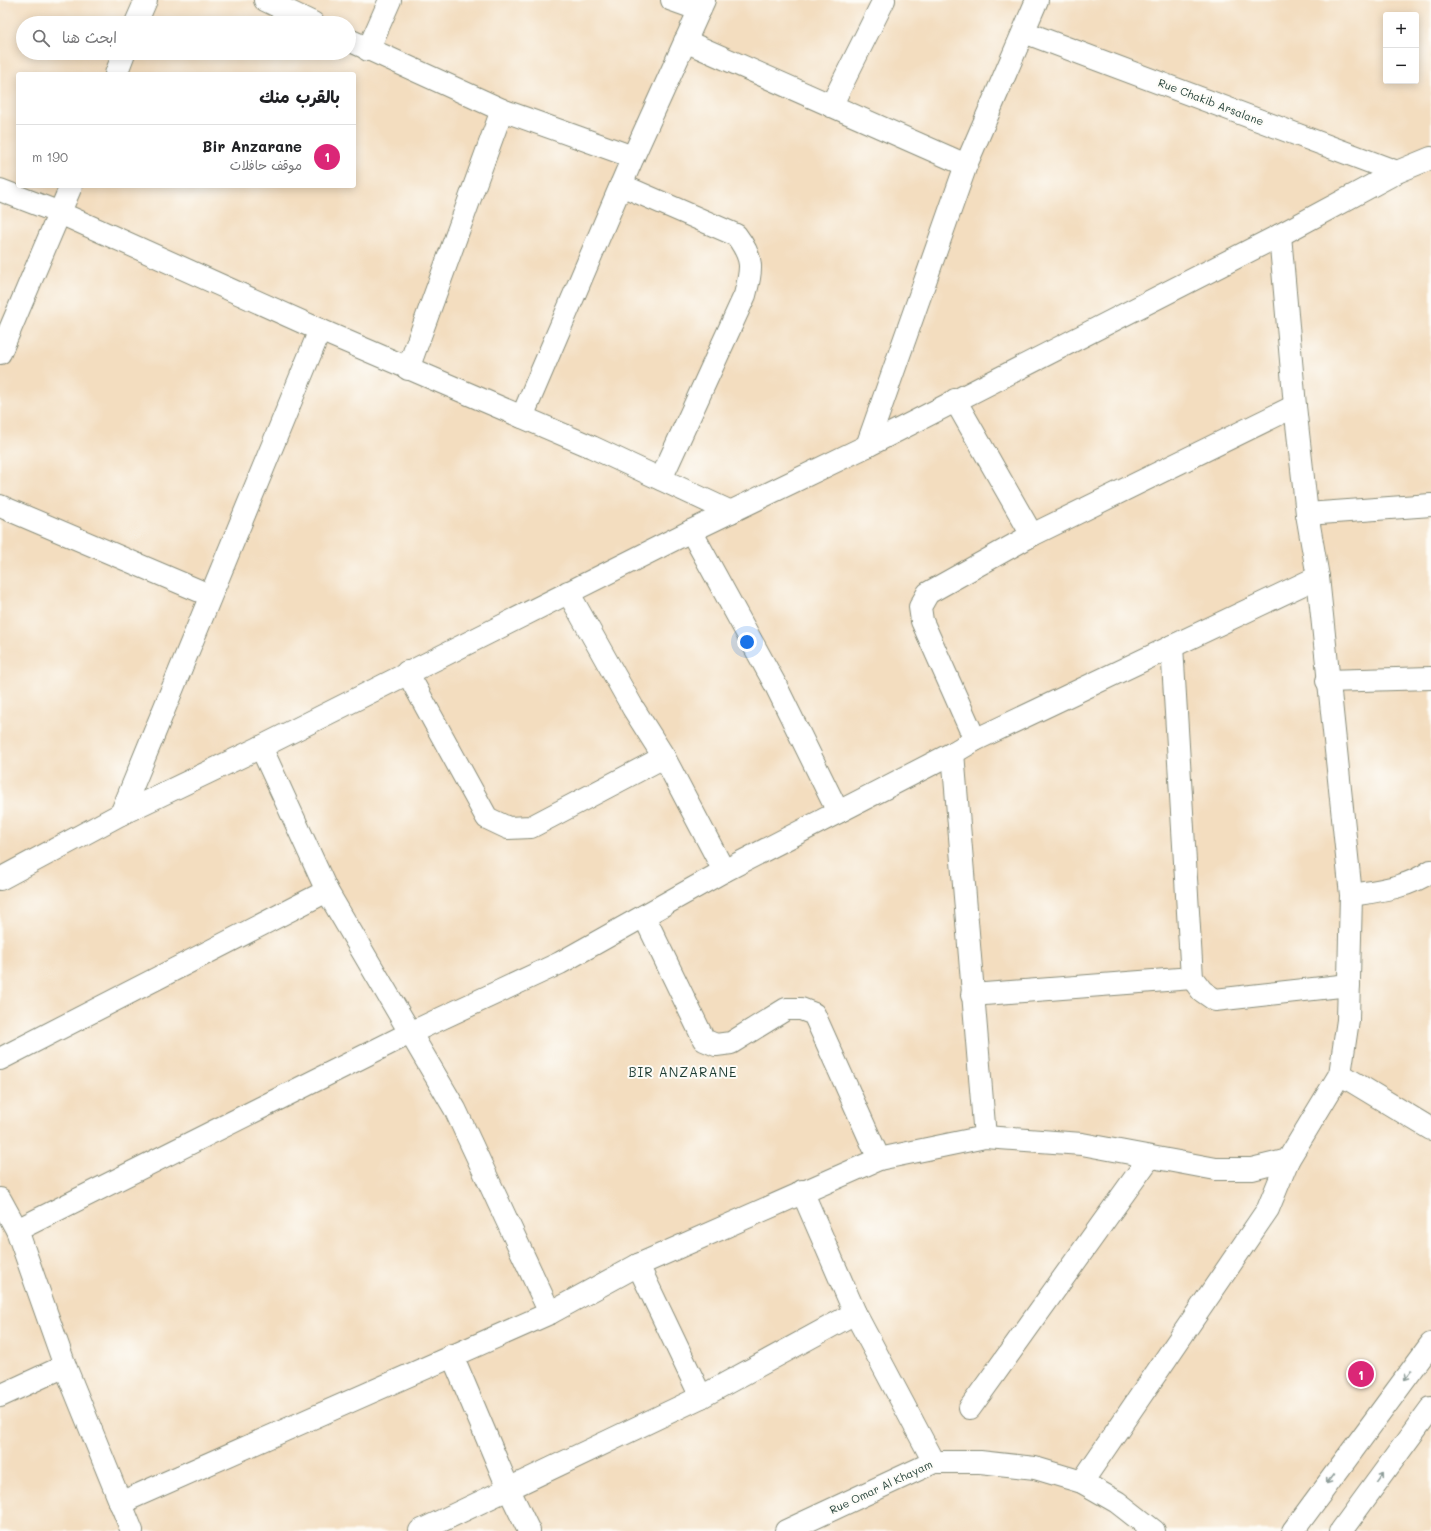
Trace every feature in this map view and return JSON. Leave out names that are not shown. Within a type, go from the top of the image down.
[{"type":"street","points":[[139,16],[146,0]]},
{"type":"street","points":[[265,0],[298,16]]},
{"type":"street","points":[[368,50],[390,0]]},
{"type":"street","points":[[522,417],[633,157],[702,5],[672,0]]},
{"type":"street","points":[[831,106],[884,0]]},
{"type":"street","points":[[867,446],[966,165],[1037,0]]},
{"type":"street","name":"Rue Chakib Arsalane","points":[[1024,32],[1397,172]]},
{"type":"street","points":[[685,42],[966,165]]},
{"type":"street","points":[[356,44],[502,110],[633,157]]},
{"type":"street","points":[[117,72],[121,60]]},
{"type":"street","points":[[408,369],[502,110]]},
{"type":"street","points":[[0,879],[121,814],[261,747],[568,592],[867,446],[1280,235],[1397,172],[1431,158]]},
{"type":"street","points":[[621,185],[736,235],[747,251],[751,272],[745,296],[661,479]]},
{"type":"street","points":[[0,353],[70,188]]},
{"type":"street","points":[[0,190],[60,213],[408,369],[522,417],[731,512]]},
{"type":"street","points":[[1082,1482],[1268,1209],[1288,1160],[1340,1074],[1348,1020],[1350,895],[1327,681],[1318,577],[1307,514],[1280,235]]},
{"type":"street","points":[[121,814],[320,330]]},
{"type":"street","points":[[955,400],[1032,535]]},
{"type":"street","points":[[975,740],[922,621],[920,607],[928,593],[1032,535],[1296,406]]},
{"type":"street","points":[[1307,514],[1431,505]]},
{"type":"street","points":[[0,506],[210,595]]},
{"type":"street","points":[[691,531],[774,684],[838,812]]},
{"type":"street","points":[[17,1230],[410,1034],[560,963],[724,871],[953,753],[975,740],[1318,577]]},
{"type":"street","points":[[568,592],[633,708],[664,756],[724,871]]},
{"type":"street","points":[[1172,646],[1192,978],[1202,991],[1215,1000],[1349,985]]},
{"type":"street","points":[[407,672],[487,818],[508,828],[531,827],[664,756]]},
{"type":"street","points":[[1327,681],[1431,678]]},
{"type":"street","points":[[261,747],[327,891],[455,1109],[550,1313]]},
{"type":"street","points":[[953,753],[985,1137]]},
{"type":"street","points":[[1350,895],[1392,888],[1425,876],[1431,871]]},
{"type":"street","points":[[0,1059],[327,891]]},
{"type":"street","points":[[644,916],[704,1040],[716,1046],[731,1043],[786,1009],[801,1009],[814,1014],[879,1159]]},
{"type":"street","points":[[972,995],[1192,978]]},
{"type":"street","points":[[1340,1074],[1431,1129]]},
{"type":"street","points":[[120,1503],[550,1313],[638,1264],[802,1191],[879,1159],[985,1137],[1082,1144],[1216,1170],[1252,1170],[1288,1160]]},
{"type":"street","points":[[970,1408],[1150,1157]]},
{"type":"street","points":[[802,1191],[855,1313],[934,1462]]},
{"type":"street","points":[[0,1199],[17,1230],[65,1366],[132,1531]]},
{"type":"street","points":[[638,1264],[701,1397]]},
{"type":"street","points":[[420,1531],[509,1490],[701,1397],[855,1313]]},
{"type":"street","points":[[1293,1531],[1431,1344]]},
{"type":"street","points":[[452,1355],[509,1490],[529,1531]]},
{"type":"street","points":[[0,1396],[65,1366]]},
{"type":"street","points":[[1341,1531],[1431,1408]]},
{"type":"street","name":"Rue Omar Al Khayam","points":[[786,1531],[934,1462],[980,1462],[1035,1468],[1082,1482],[1117,1502],[1154,1531]]},
{"type":"place","name":"Bir Anzarane","points":[[1361,1374]]},
{"type":"district","name":"BIR ANZARANE","points":[[683,1072]]}]
